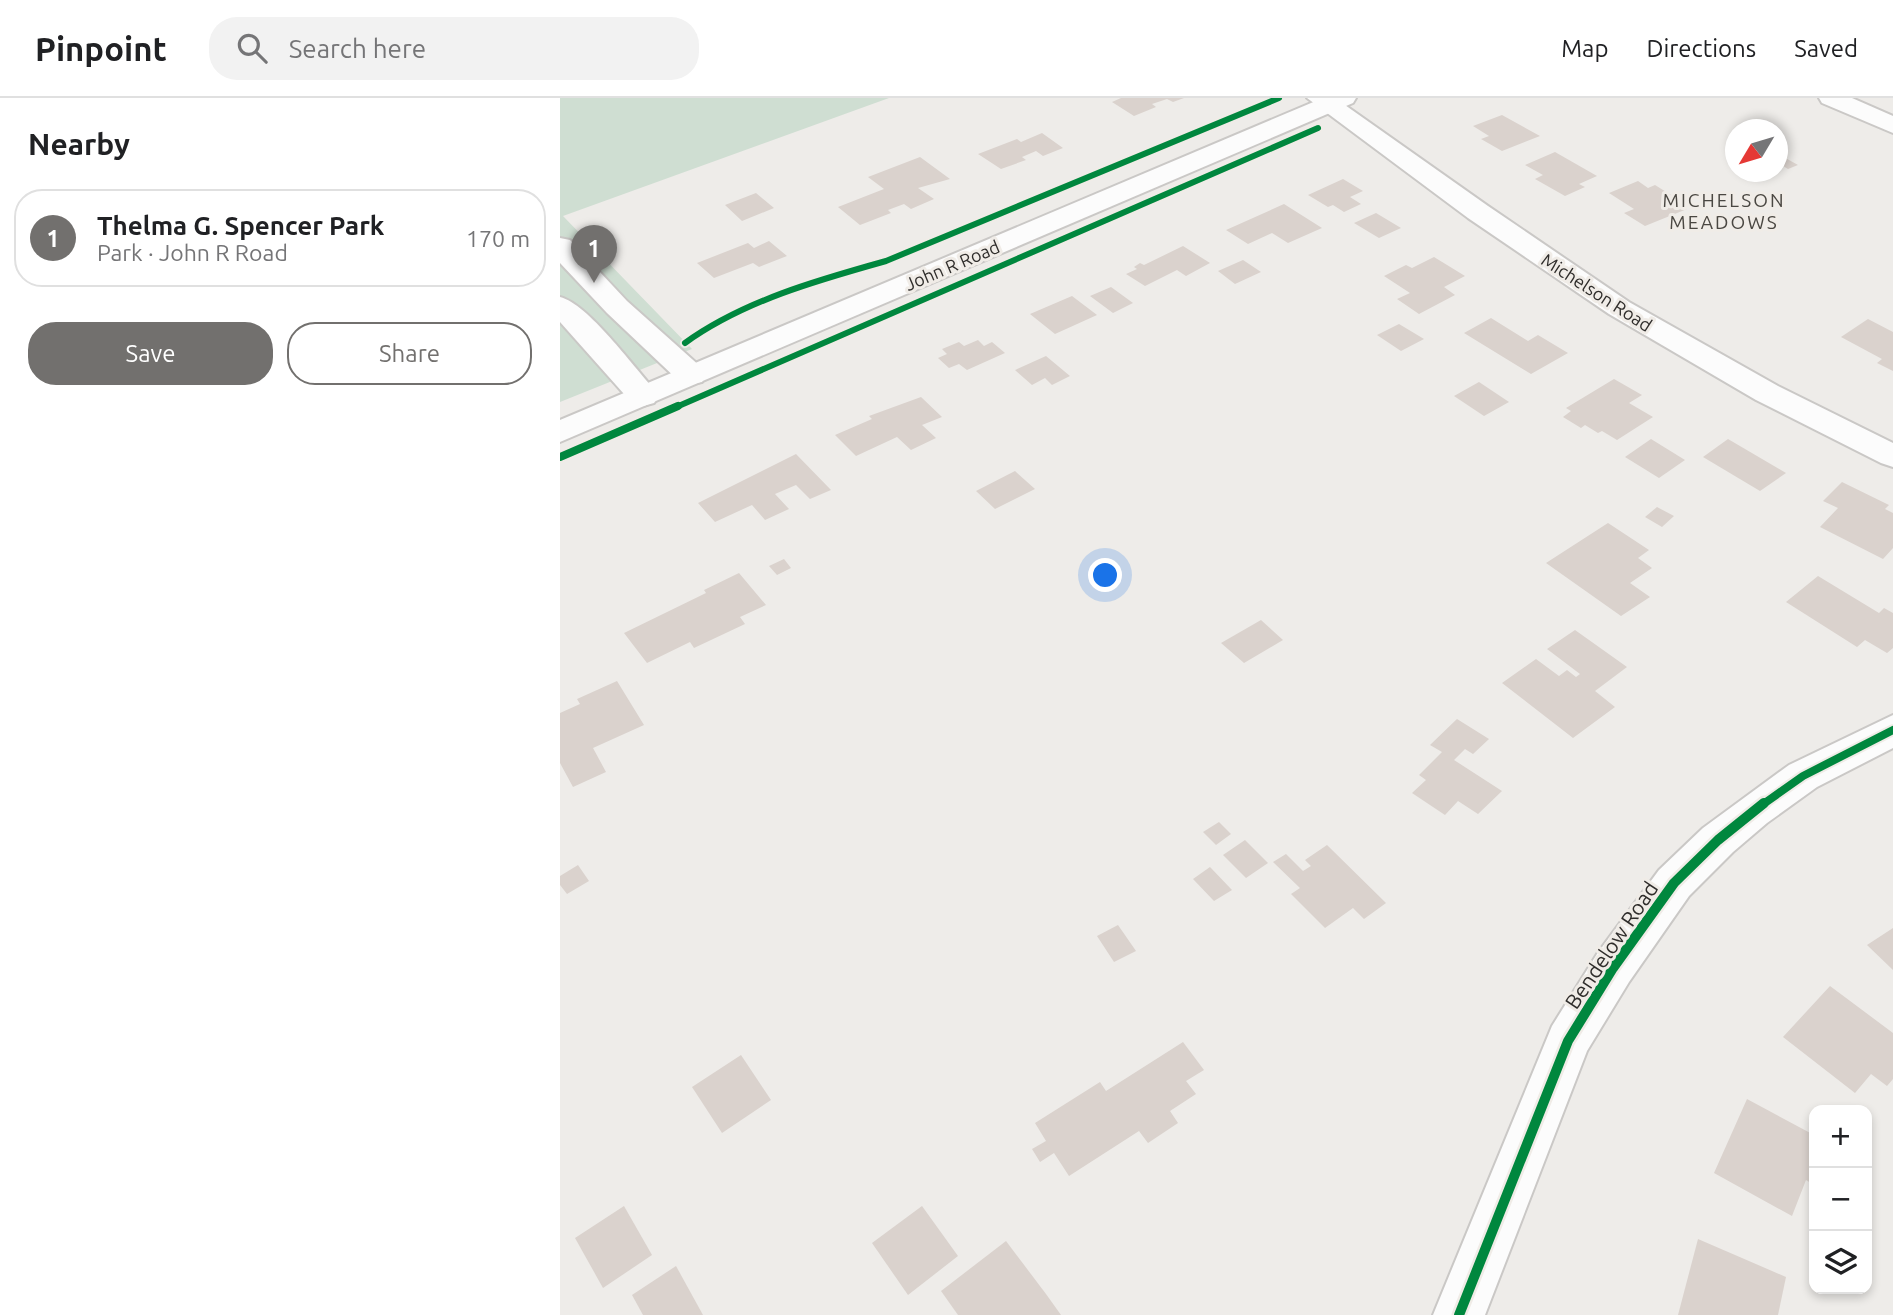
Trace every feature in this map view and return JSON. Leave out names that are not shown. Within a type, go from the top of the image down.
[{"type":"main road","points":[[1831,98],[1893,125]]},
{"type":"main road","name":"John R Road","points":[[560,432],[1331,100]]},
{"type":"main road","name":"Michelson Road","points":[[1331,100],[1478,212],[1619,307],[1767,393],[1893,456]]},
{"type":"main road","points":[[564,252],[617,307],[691,375]]},
{"type":"main road","points":[[560,306],[582,326],[643,396]]},
{"type":"main road","name":"Bendelow Road","points":[[1459,1315],[1568,1041],[1613,968],[1674,883],[1717,840],[1793,783],[1836,757],[1893,730]]},
{"type":"green space","points":[[560,98],[889,98],[563,216],[692,349],[560,402]]},
{"type":"building","points":[[1121,98],[1184,98],[1173,102],[1167,99],[1152,104],[1156,107],[1134,116],[1112,102]]},
{"type":"building","points":[[1502,115],[1540,136],[1502,151],[1481,139],[1489,136],[1473,126]]},
{"type":"building","points":[[1042,133],[1063,148],[1043,156],[1036,151],[1022,157],[1026,160],[1001,169],[978,154],[1017,139],[1021,142]]},
{"type":"building","points":[[1555,152],[1597,176],[1579,184],[1585,187],[1565,196],[1535,179],[1543,175],[1525,165]]},
{"type":"building","points":[[920,157],[950,179],[918,188],[934,199],[911,209],[904,204],[888,210],[891,213],[860,225],[838,207],[884,189],[868,177]]},
{"type":"building","points":[[1788,159],[1798,165],[1788,169]]},
{"type":"building","points":[[1343,179],[1363,191],[1350,197],[1361,204],[1344,212],[1333,205],[1328,207],[1308,195]]},
{"type":"building","points":[[1638,181],[1648,188],[1655,185],[1671,195],[1666,196],[1687,209],[1645,226],[1624,213],[1634,209],[1609,193]]},
{"type":"building","points":[[756,193],[774,208],[742,221],[725,205]]},
{"type":"building","points":[[1284,204],[1322,228],[1288,243],[1272,233],[1248,244],[1226,230]]},
{"type":"building","points":[[1376,213],[1401,228],[1379,238],[1354,223]]},
{"type":"building","points":[[769,241],[787,256],[759,267],[753,263],[714,278],[697,263],[748,243],[754,248]]},
{"type":"building","points":[[1183,246],[1210,263],[1186,276],[1177,270],[1145,286],[1126,274],[1137,269],[1134,267],[1140,263],[1144,265]]},
{"type":"building","points":[[1434,257],[1465,276],[1444,287],[1455,295],[1419,314],[1397,299],[1410,293],[1384,276],[1406,265],[1412,268]]},
{"type":"building","points":[[1243,260],[1261,272],[1235,284],[1218,271]]},
{"type":"building","points":[[1111,287],[1133,303],[1113,313],[1090,296]]},
{"type":"building","points":[[1072,296],[1097,315],[1055,334],[1030,314]]},
{"type":"building","points":[[1491,318],[1528,341],[1538,335],[1568,353],[1531,374],[1464,333]]},
{"type":"building","points":[[1868,319],[1893,332],[1893,371],[1877,363],[1882,359],[1841,337]]},
{"type":"building","points":[[1399,324],[1424,339],[1401,351],[1377,335]]},
{"type":"building","points":[[978,340],[984,346],[992,342],[1005,353],[967,370],[959,364],[949,368],[938,358],[947,354],[942,349],[959,342],[964,346]]},
{"type":"building","points":[[1046,356],[1070,376],[1052,385],[1045,378],[1032,385],[1015,370]]},
{"type":"building","points":[[1614,379],[1642,395],[1629,403],[1653,417],[1617,440],[1585,425],[1581,428],[1563,417],[1571,411],[1566,408]]},
{"type":"building","points":[[1479,382],[1509,402],[1484,416],[1454,396]]},
{"type":"building","points":[[921,397],[942,417],[922,425],[936,438],[911,450],[897,437],[856,456],[835,435],[872,419],[869,416]]},
{"type":"building","points":[[1651,439],[1685,460],[1659,478],[1625,457]]},
{"type":"building","points":[[1728,439],[1786,473],[1760,491],[1703,457]]},
{"type":"building","points":[[796,454],[831,490],[810,499],[796,485],[775,494],[789,509],[765,520],[752,505],[715,522],[698,503]]},
{"type":"building","points":[[1015,471],[1035,489],[995,509],[976,491]]},
{"type":"building","points":[[1842,482],[1889,505],[1885,509],[1893,513],[1893,548],[1883,559],[1820,527],[1838,508],[1823,501]]},
{"type":"building","points":[[1657,507],[1674,516],[1662,527],[1645,517]]},
{"type":"building","points":[[1608,523],[1649,550],[1638,558],[1652,568],[1630,583],[1650,597],[1621,616],[1546,563]]},
{"type":"building","points":[[784,559],[791,568],[777,575],[769,566]]},
{"type":"building","points":[[739,573],[766,605],[740,617],[745,624],[694,648],[690,642],[647,663],[624,633],[706,593],[704,590]]},
{"type":"building","points":[[1818,576],[1879,613],[1884,608],[1893,613],[1893,648],[1887,653],[1865,640],[1857,647],[1786,602]]},
{"type":"building","points":[[1261,620],[1283,640],[1244,663],[1221,643]]},
{"type":"building","points":[[1575,630],[1627,667],[1595,691],[1615,707],[1573,738],[1502,683],[1536,659],[1559,676],[1567,670],[1576,677],[1580,674],[1547,649]]},
{"type":"building","points":[[617,681],[644,725],[593,748],[606,772],[573,787],[560,763],[560,713],[580,704],[577,699]]},
{"type":"building","points":[[1457,719],[1489,739],[1473,754],[1465,749],[1454,760],[1502,791],[1478,814],[1458,801],[1445,815],[1412,793],[1426,780],[1419,775],[1442,752],[1430,745]]},
{"type":"building","points":[[1219,822],[1231,834],[1216,845],[1203,832]]},
{"type":"building","points":[[1245,840],[1268,863],[1246,878],[1223,855]]},
{"type":"building","points":[[1327,845],[1386,903],[1364,919],[1353,908],[1325,928],[1291,894],[1300,888],[1273,862],[1286,854],[1303,871],[1311,866],[1305,860]]},
{"type":"building","points":[[578,865],[589,881],[567,894],[560,885],[560,876]]},
{"type":"building","points":[[1210,867],[1232,890],[1214,901],[1193,879]]},
{"type":"building","points":[[1118,925],[1136,951],[1114,962],[1097,936]]},
{"type":"building","points":[[1893,928],[1893,970],[1867,945]]},
{"type":"building","points":[[1830,986],[1893,1033],[1893,1079],[1887,1086],[1871,1074],[1855,1093],[1783,1037]]},
{"type":"building","points":[[1183,1042],[1204,1070],[1186,1081],[1196,1094],[1170,1111],[1178,1123],[1148,1143],[1139,1131],[1069,1176],[1054,1153],[1040,1162],[1032,1149],[1046,1141],[1035,1123],[1100,1082],[1106,1091]]},
{"type":"building","points":[[741,1055],[771,1100],[722,1133],[692,1087]]},
{"type":"building","points":[[1747,1099],[1809,1132],[1809,1182],[1806,1180],[1792,1216],[1714,1173]]},
{"type":"building","points":[[624,1206],[652,1255],[603,1288],[575,1238]]},
{"type":"building","points":[[922,1206],[958,1256],[908,1295],[872,1243]]},
{"type":"building","points":[[1698,1239],[1786,1277],[1778,1315],[1678,1315]]},
{"type":"building","points":[[1006,1241],[1061,1315],[958,1315],[941,1291]]},
{"type":"building","points":[[676,1266],[703,1315],[643,1315],[632,1295]]},
{"type":"cycle path","points":[[685,343],[714,322],[826,278],[886,261],[1279,98]]},
{"type":"cycle path","points":[[560,457],[1318,128]]},
{"type":"cycle path","points":[[1459,1315],[1568,1041],[1613,968],[1674,883],[1718,840],[1753,811],[1803,776],[1893,730]]},
{"type":"place","name":"Thelma G. Spencer Park","points":[[594,283]]},
{"type":"district","name":"MICHELSON MEADOWS","points":[[1724,211]]}]
